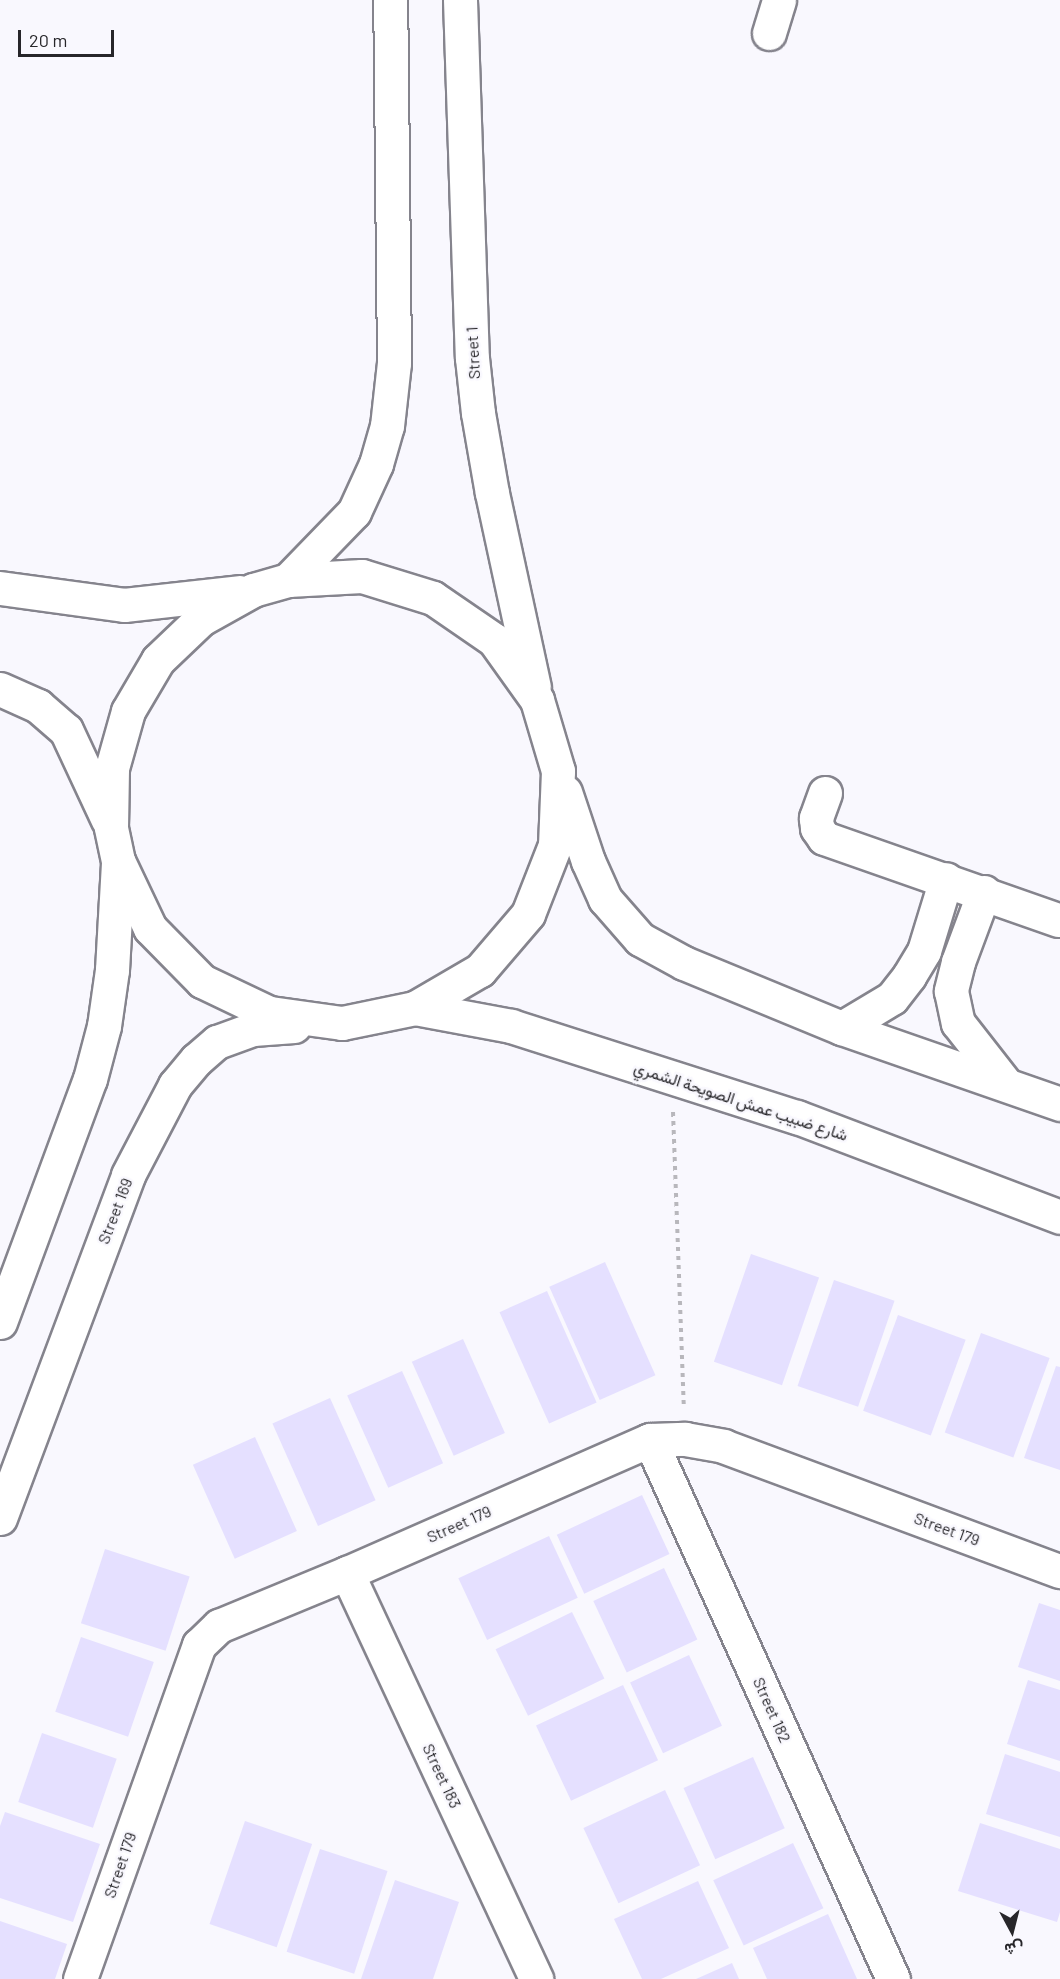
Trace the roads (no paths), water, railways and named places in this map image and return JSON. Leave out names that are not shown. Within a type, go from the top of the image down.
[{"type":"street","points":[[288,580],[354,512],[376,464],[387,426],[394,363],[390,0]]},
{"type":"street","name":"Street 1","points":[[460,0],[472,358],[478,413],[492,493],[537,700]]},
{"type":"street","points":[[769,33],[779,0]]},
{"type":"street","points":[[0,588],[123,604],[253,590],[288,580],[362,576],[433,598],[494,640],[537,700],[588,861],[605,899],[640,939],[684,963],[842,1028],[1060,1104]]},
{"type":"street","points":[[253,590],[201,619],[158,660],[128,711],[112,768],[111,827],[118,861],[150,928],[202,981],[269,1013],[342,1023],[416,1008],[480,970],[528,914],[555,845],[558,771]]},
{"type":"street","points":[[0,689],[39,706],[66,730],[111,827]]},
{"type":"street","points":[[825,793],[816,818],[817,828],[824,838],[1059,920]]},
{"type":"street","points":[[0,1322],[90,1079],[112,970],[118,861]]},
{"type":"street","points":[[842,1028],[892,999],[909,976],[924,951],[946,879]]},
{"type":"street","points":[[984,892],[958,962],[951,991],[958,1023],[1005,1083]]},
{"type":"street","name":"شارع ضبيب عمش الصويحة الشمري","points":[[416,1008],[511,1026],[798,1118],[1060,1217]]},
{"type":"street","name":"Street 169","points":[[0,1518],[128,1175],[175,1085],[196,1060],[217,1042],[253,1029],[342,1023]]},
{"type":"street","name":"Street 179","points":[[81,1979],[199,1645],[219,1626],[347,1574],[650,1440],[685,1438],[723,1446],[1060,1571]]},
{"type":"street","name":"Street 182","points":[[650,1440],[893,1979]]},
{"type":"street","name":"Street 183","points":[[347,1574],[536,1979]]}]
